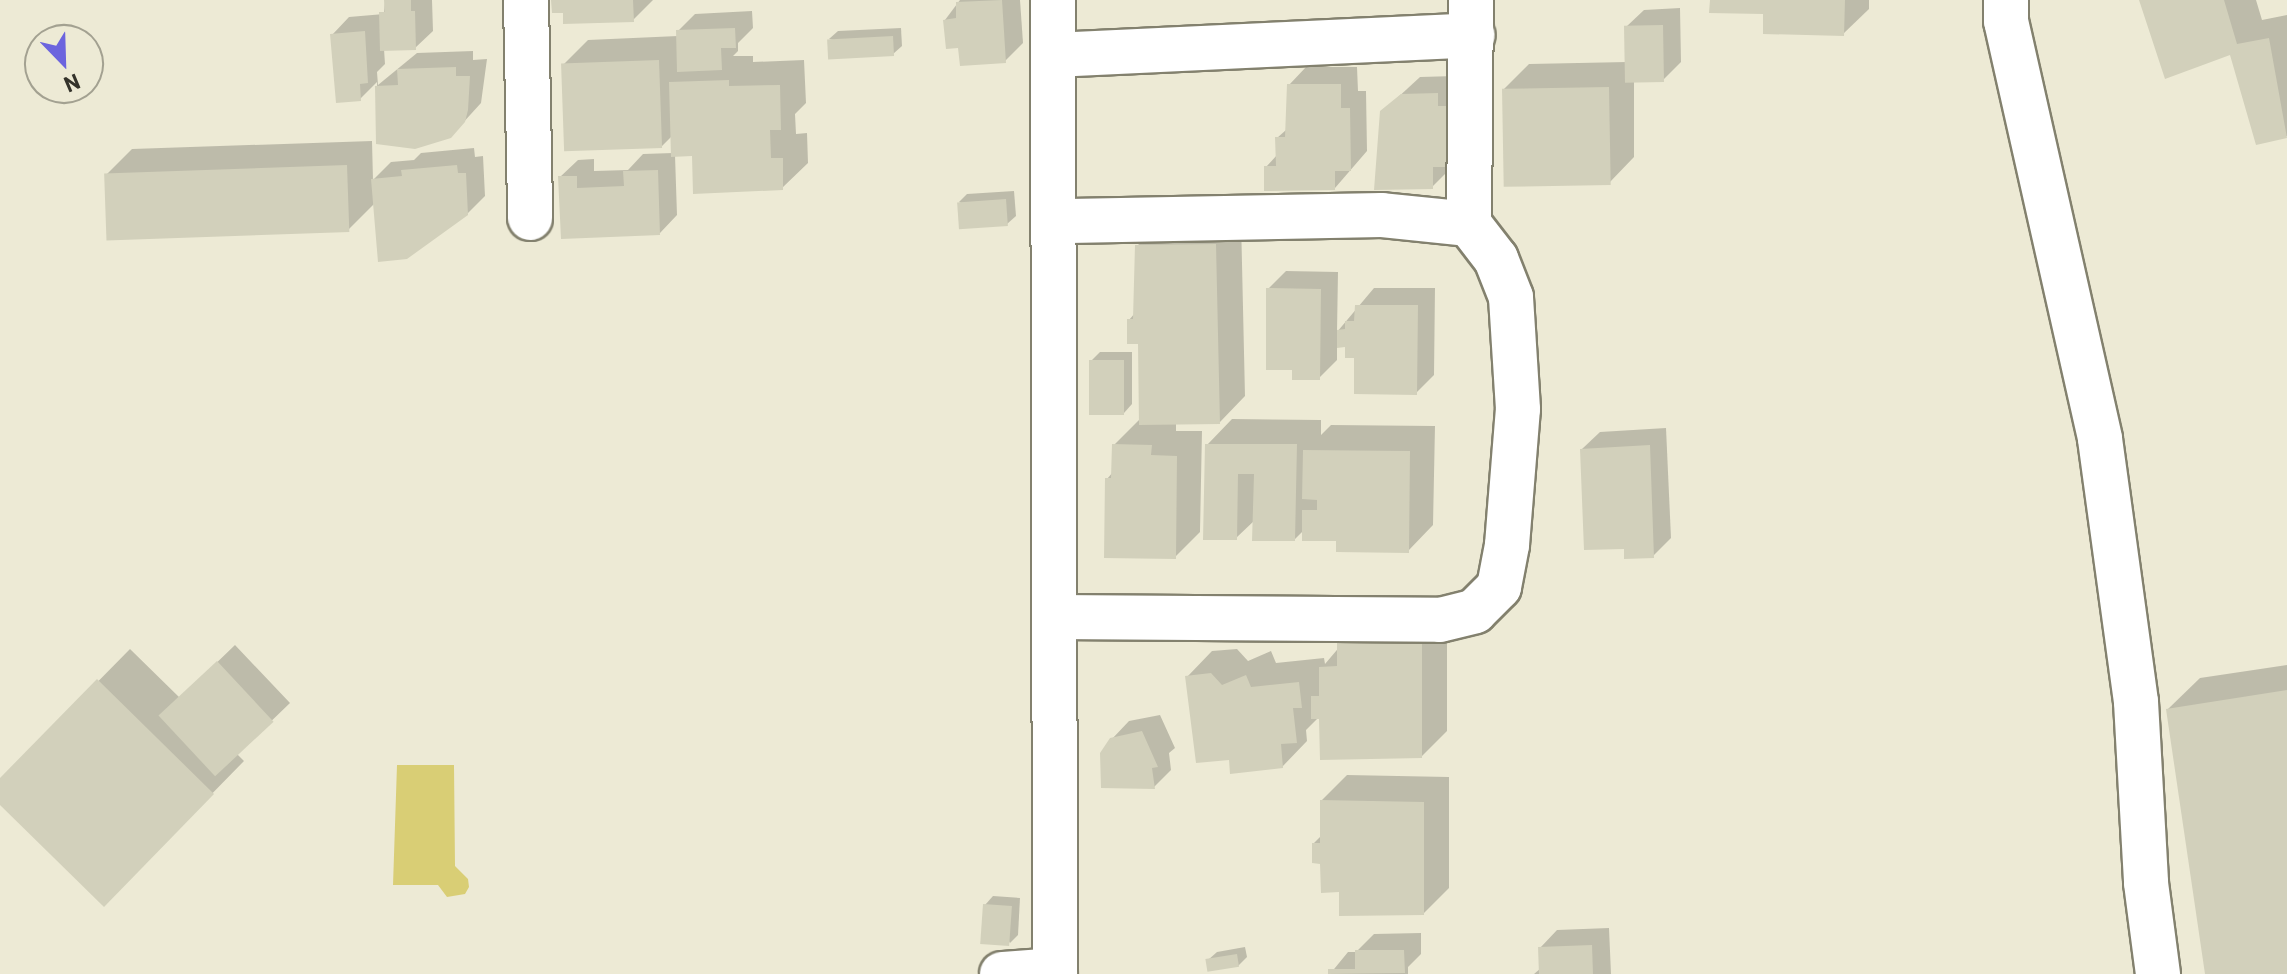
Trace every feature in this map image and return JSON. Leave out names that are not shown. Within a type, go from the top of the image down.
[{"type":"street","points":[[526,0],[530,218]]},
{"type":"street","points":[[1002,974],[1055,972],[1056,221],[1053,0]]},
{"type":"street","points":[[2006,0],[2006,21],[2100,439],[2136,702],[2146,883],[2158,974]]},
{"type":"street","points":[[1054,55],[1472,17],[1469,224],[1496,259],[1511,297],[1518,409],[1507,545],[1499,587],[1475,611],[1440,620],[1056,617]]},
{"type":"street","points":[[1056,221],[1382,215],[1469,224]]},
{"type":"shaded area","points":[[397,765],[454,765],[455,866],[468,879],[469,887],[465,894],[447,897],[438,885],[393,885]]},
{"type":"building","points":[[384,0],[411,0],[411,11],[415,11],[416,50],[380,51],[379,12],[385,12]]},
{"type":"building","points":[[551,0],[633,0],[634,22],[563,24],[563,13],[552,13]]},
{"type":"building","points":[[1002,0],[1006,63],[960,66],[958,48],[946,49],[943,20],[956,18],[956,2]]},
{"type":"building","points":[[1710,0],[1845,0],[1844,36],[1763,34],[1763,14],[1709,13]]},
{"type":"building","points":[[2139,0],[2224,0],[2237,44],[2269,38],[2287,138],[2256,145],[2230,55],[2165,79]]},
{"type":"building","points":[[1663,25],[1664,82],[1625,83],[1624,26]]},
{"type":"building","points":[[735,28],[736,48],[721,48],[722,70],[677,72],[676,30]]},
{"type":"building","points":[[365,31],[368,83],[360,84],[361,101],[336,103],[330,34]]},
{"type":"building","points":[[893,36],[894,56],[828,59],[827,39]]},
{"type":"building","points":[[659,60],[662,148],[564,151],[561,63]]},
{"type":"building","points":[[456,67],[456,76],[470,76],[468,110],[465,122],[451,138],[415,149],[376,144],[375,86],[398,85],[397,69]]},
{"type":"building","points":[[729,80],[729,86],[780,85],[781,130],[770,130],[771,158],[783,158],[783,190],[693,194],[692,156],[671,157],[669,82]]},
{"type":"building","points":[[1287,84],[1341,84],[1341,108],[1350,108],[1351,171],[1335,171],[1335,190],[1264,191],[1264,166],[1276,166],[1275,137],[1285,137]]},
{"type":"building","points":[[1609,87],[1611,185],[1504,187],[1502,89]]},
{"type":"building","points":[[1438,93],[1438,106],[1447,106],[1447,167],[1433,167],[1433,189],[1374,190],[1380,111],[1401,94]]},
{"type":"building","points":[[347,165],[349,232],[106,240],[104,173]]},
{"type":"building","points":[[457,165],[458,173],[466,173],[468,215],[407,259],[378,262],[371,179],[402,176],[401,170]]},
{"type":"building","points":[[658,170],[660,235],[561,239],[558,176],[577,176],[577,188],[624,186],[623,171]]},
{"type":"building","points":[[1006,199],[1008,226],[959,229],[957,202]]},
{"type":"building","points":[[1216,244],[1220,424],[1139,425],[1138,344],[1127,344],[1127,319],[1133,319],[1135,245]]},
{"type":"building","points":[[1266,288],[1321,289],[1320,380],[1292,380],[1292,370],[1266,370]]},
{"type":"building","points":[[1355,305],[1418,305],[1417,395],[1354,394],[1354,358],[1345,358],[1345,347],[1337,348],[1337,330],[1345,329],[1345,321],[1354,321]]},
{"type":"building","points":[[1089,360],[1124,360],[1124,415],[1089,415]]},
{"type":"building","points":[[1112,444],[1152,445],[1151,455],[1177,456],[1176,559],[1104,558],[1105,478],[1111,478]]},
{"type":"building","points":[[1205,444],[1297,444],[1295,541],[1252,541],[1254,474],[1238,474],[1237,540],[1203,540]]},
{"type":"building","points":[[1650,445],[1654,558],[1624,559],[1624,549],[1584,550],[1580,449]]},
{"type":"building","points":[[1303,450],[1410,451],[1409,553],[1336,552],[1336,541],[1302,541],[1302,510],[1317,510],[1317,500],[1302,499]]},
{"type":"building","points":[[1422,642],[1422,758],[1320,760],[1319,719],[1311,719],[1311,696],[1319,696],[1319,667],[1337,666],[1337,643]]},
{"type":"building","points":[[217,661],[274,722],[215,776],[158,716]]},
{"type":"building","points":[[1211,673],[1222,685],[1246,675],[1251,687],[1299,682],[1302,708],[1293,708],[1297,743],[1281,744],[1283,768],[1230,774],[1229,760],[1196,763],[1185,676]]},
{"type":"building","points":[[97,679],[214,794],[104,907],[0,805],[0,778]]},
{"type":"building","points":[[2287,690],[2287,974],[2205,974],[2166,709]]},
{"type":"building","points":[[1142,731],[1158,767],[1152,768],[1155,789],[1101,788],[1100,753],[1110,738]]},
{"type":"building","points":[[1320,800],[1424,802],[1424,915],[1339,916],[1339,892],[1321,893],[1320,864],[1312,863],[1312,843],[1320,843]]},
{"type":"building","points":[[983,904],[1012,906],[1009,946],[980,944]]},
{"type":"building","points":[[1592,945],[1593,974],[1539,974],[1538,947]]},
{"type":"building","points":[[1355,950],[1404,950],[1405,973],[1328,974],[1328,969],[1355,969]]},
{"type":"building","points":[[1237,954],[1239,967],[1207,972],[1205,959]]}]
